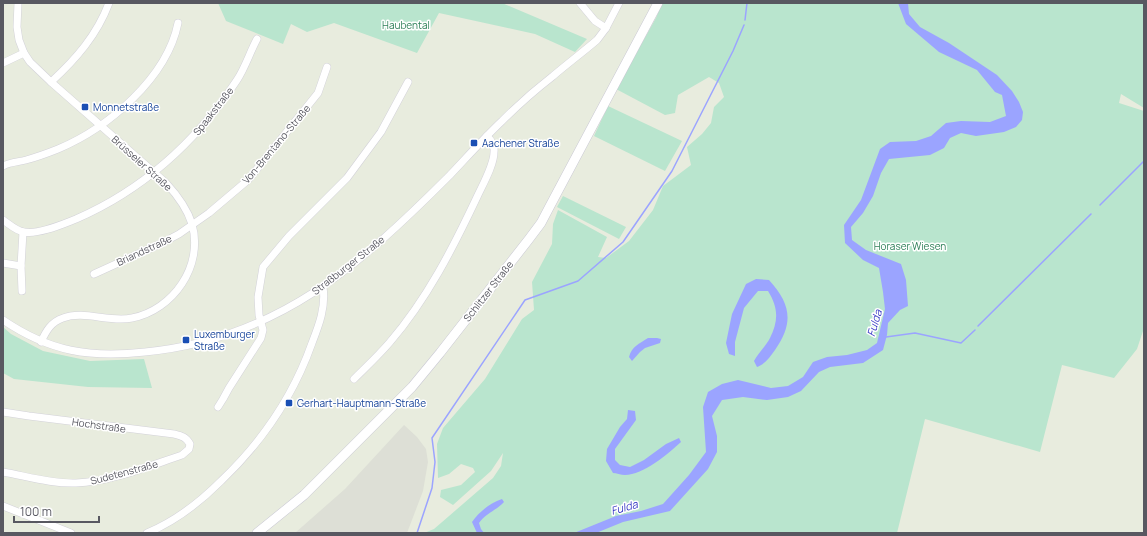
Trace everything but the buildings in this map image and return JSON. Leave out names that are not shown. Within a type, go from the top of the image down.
[{"type":"main road","name":"Schlitzer Straße","points":[[257,533],[313,487],[412,387],[529,239],[541,223],[658,3]]},
{"type":"street","name":"Brüsseler Straße","points":[[18,3],[18,33],[24,53],[34,66],[51,82],[155,173],[178,196],[187,210],[192,225],[194,250],[189,270],[180,288],[162,306],[146,314],[130,319],[108,319],[82,316],[64,318],[51,326],[41,342]]},
{"type":"street","points":[[51,82],[87,46],[109,3]]},
{"type":"street","points":[[580,3],[595,21],[606,28]]},
{"type":"street","name":"Straßburger Straße","points":[[3,320],[41,342],[64,350],[84,353],[110,354],[174,349],[201,343],[261,323],[323,287],[383,239],[487,136],[530,96],[594,42],[606,28],[619,3]]},
{"type":"street","points":[[3,166],[45,154],[60,148],[101,125],[128,103],[146,83],[168,52],[176,36],[178,23]]},
{"type":"street","name":"Spaakstraße","points":[[23,232],[37,232],[70,221],[96,210],[134,188],[155,173],[190,140],[238,79],[257,39]]},
{"type":"street","points":[[3,64],[24,53]]},
{"type":"street","name":"Von-Brentano-Straße","points":[[192,225],[248,180],[318,93],[327,67]]},
{"type":"street","points":[[218,407],[261,338],[263,330],[258,308],[258,297],[263,267],[289,236],[347,178],[381,132],[408,82]]},
{"type":"street","points":[[354,379],[390,342],[412,313],[436,277],[457,240],[485,180],[494,156],[494,146],[487,136]]},
{"type":"street","points":[[3,220],[12,227],[23,232],[21,266],[22,291]]},
{"type":"street","name":"Briandstraße","points":[[94,274],[162,243],[192,225]]},
{"type":"street","points":[[3,263],[21,266]]},
{"type":"street","points":[[147,533],[165,525],[185,513],[201,500],[234,469],[267,430],[286,401],[308,354],[324,305],[323,287]]},
{"type":"street","name":"Hochstraße","points":[[3,412],[133,430],[174,434],[187,438],[190,444]]},
{"type":"street","name":"Sudetenstraße","points":[[3,472],[59,483],[95,481],[182,455],[189,450],[190,444]]},
{"type":"street","points":[[3,506],[71,533]]},
{"type":"shaded area","points":[[404,425],[417,437],[426,449],[428,462],[423,491],[407,533],[295,533],[345,489]]},
{"type":"green space","name":"Haubental","points":[[218,3],[502,3],[587,39],[575,52],[535,34],[439,13],[417,53],[334,23],[307,32],[291,24],[283,44],[226,21]]},
{"type":"green space","name":"Horaser Wiesen","points":[[662,3],[1144,3],[1144,108],[1121,94],[1119,103],[1144,111],[1144,328],[1137,349],[1114,378],[1062,365],[1040,452],[925,419],[897,533],[424,533],[434,529],[493,478],[501,466],[503,453],[491,471],[453,505],[440,497],[441,490],[461,485],[475,472],[473,468],[461,464],[449,474],[438,478],[437,444],[443,428],[485,379],[522,319],[534,310],[532,282],[552,244],[553,224],[558,210],[607,237],[598,257],[606,258],[629,241],[653,210],[663,186],[691,165],[687,147],[702,134],[711,123],[714,107],[724,97],[719,83],[709,77],[678,95],[675,113],[665,115],[616,89],[656,18]]},
{"type":"green space","points":[[608,106],[682,141],[665,171],[594,136]]},
{"type":"green space","points":[[563,196],[626,227],[619,239],[557,207]]},
{"type":"green space","points":[[3,327],[11,334],[43,351],[90,361],[144,359],[152,388],[88,387],[14,379],[3,373]]},
{"type":"water","points":[[898,3],[908,3],[909,14],[920,27],[949,43],[997,75],[1012,91],[1023,112],[1022,120],[1016,127],[1004,132],[976,136],[961,133],[950,138],[944,148],[930,155],[889,159],[881,173],[873,196],[863,213],[851,227],[852,240],[866,250],[901,264],[906,280],[908,306],[900,310],[888,323],[887,335],[883,350],[863,363],[830,367],[819,372],[801,391],[788,397],[767,400],[743,397],[722,400],[712,416],[717,436],[717,452],[708,469],[670,511],[623,522],[596,533],[574,533],[616,516],[641,511],[663,504],[689,475],[706,452],[703,407],[708,392],[722,384],[738,380],[771,388],[788,386],[803,377],[813,362],[827,357],[847,355],[867,350],[877,343],[885,309],[879,268],[863,260],[845,243],[844,225],[861,200],[880,149],[890,142],[916,141],[931,136],[946,123],[961,121],[990,122],[1006,116],[1002,95],[995,92],[977,70],[939,52],[906,24]]},
{"type":"water","points":[[756,279],[769,280],[782,297],[786,306],[787,314],[785,331],[781,340],[767,360],[757,367],[754,361],[770,338],[776,319],[774,303],[768,291],[758,291],[744,308],[735,342],[735,356],[729,354],[726,343],[732,314],[746,284]]},
{"type":"water","points":[[648,338],[661,339],[660,343],[645,348],[632,361],[629,357],[632,350]]},
{"type":"water","points":[[628,410],[635,411],[636,420],[615,449],[615,460],[620,465],[630,467],[644,460],[666,444],[679,438],[681,442],[662,458],[640,472],[623,475],[613,473],[606,461],[607,449],[620,427],[627,419]]},
{"type":"water","points":[[502,499],[504,502],[479,523],[484,533],[477,533],[472,522],[485,508]]},
{"type":"waterway","points":[[745,20],[747,3]]},
{"type":"waterway","points":[[417,533],[432,488],[435,462],[432,438],[525,300],[578,281],[623,242],[672,171],[733,51],[744,25]]},
{"type":"waterway","points":[[1100,205],[1144,161]]},
{"type":"waterway","points":[[978,326],[1091,214]]},
{"type":"waterway","points":[[886,337],[915,333],[961,343],[975,330]]},
{"type":"place","name":"Monnetstraße","points":[[85,107]]},
{"type":"place","name":"Aachener Straße","points":[[474,143]]},
{"type":"place","name":"Luxemburger Straße","points":[[186,340]]},
{"type":"place","name":"Gerhart-Hauptmann-Straße","points":[[289,403]]},
{"type":"water label","name":"Fulda","points":[[874,323]]},
{"type":"water label","name":"Fulda","points":[[624,507]]}]
